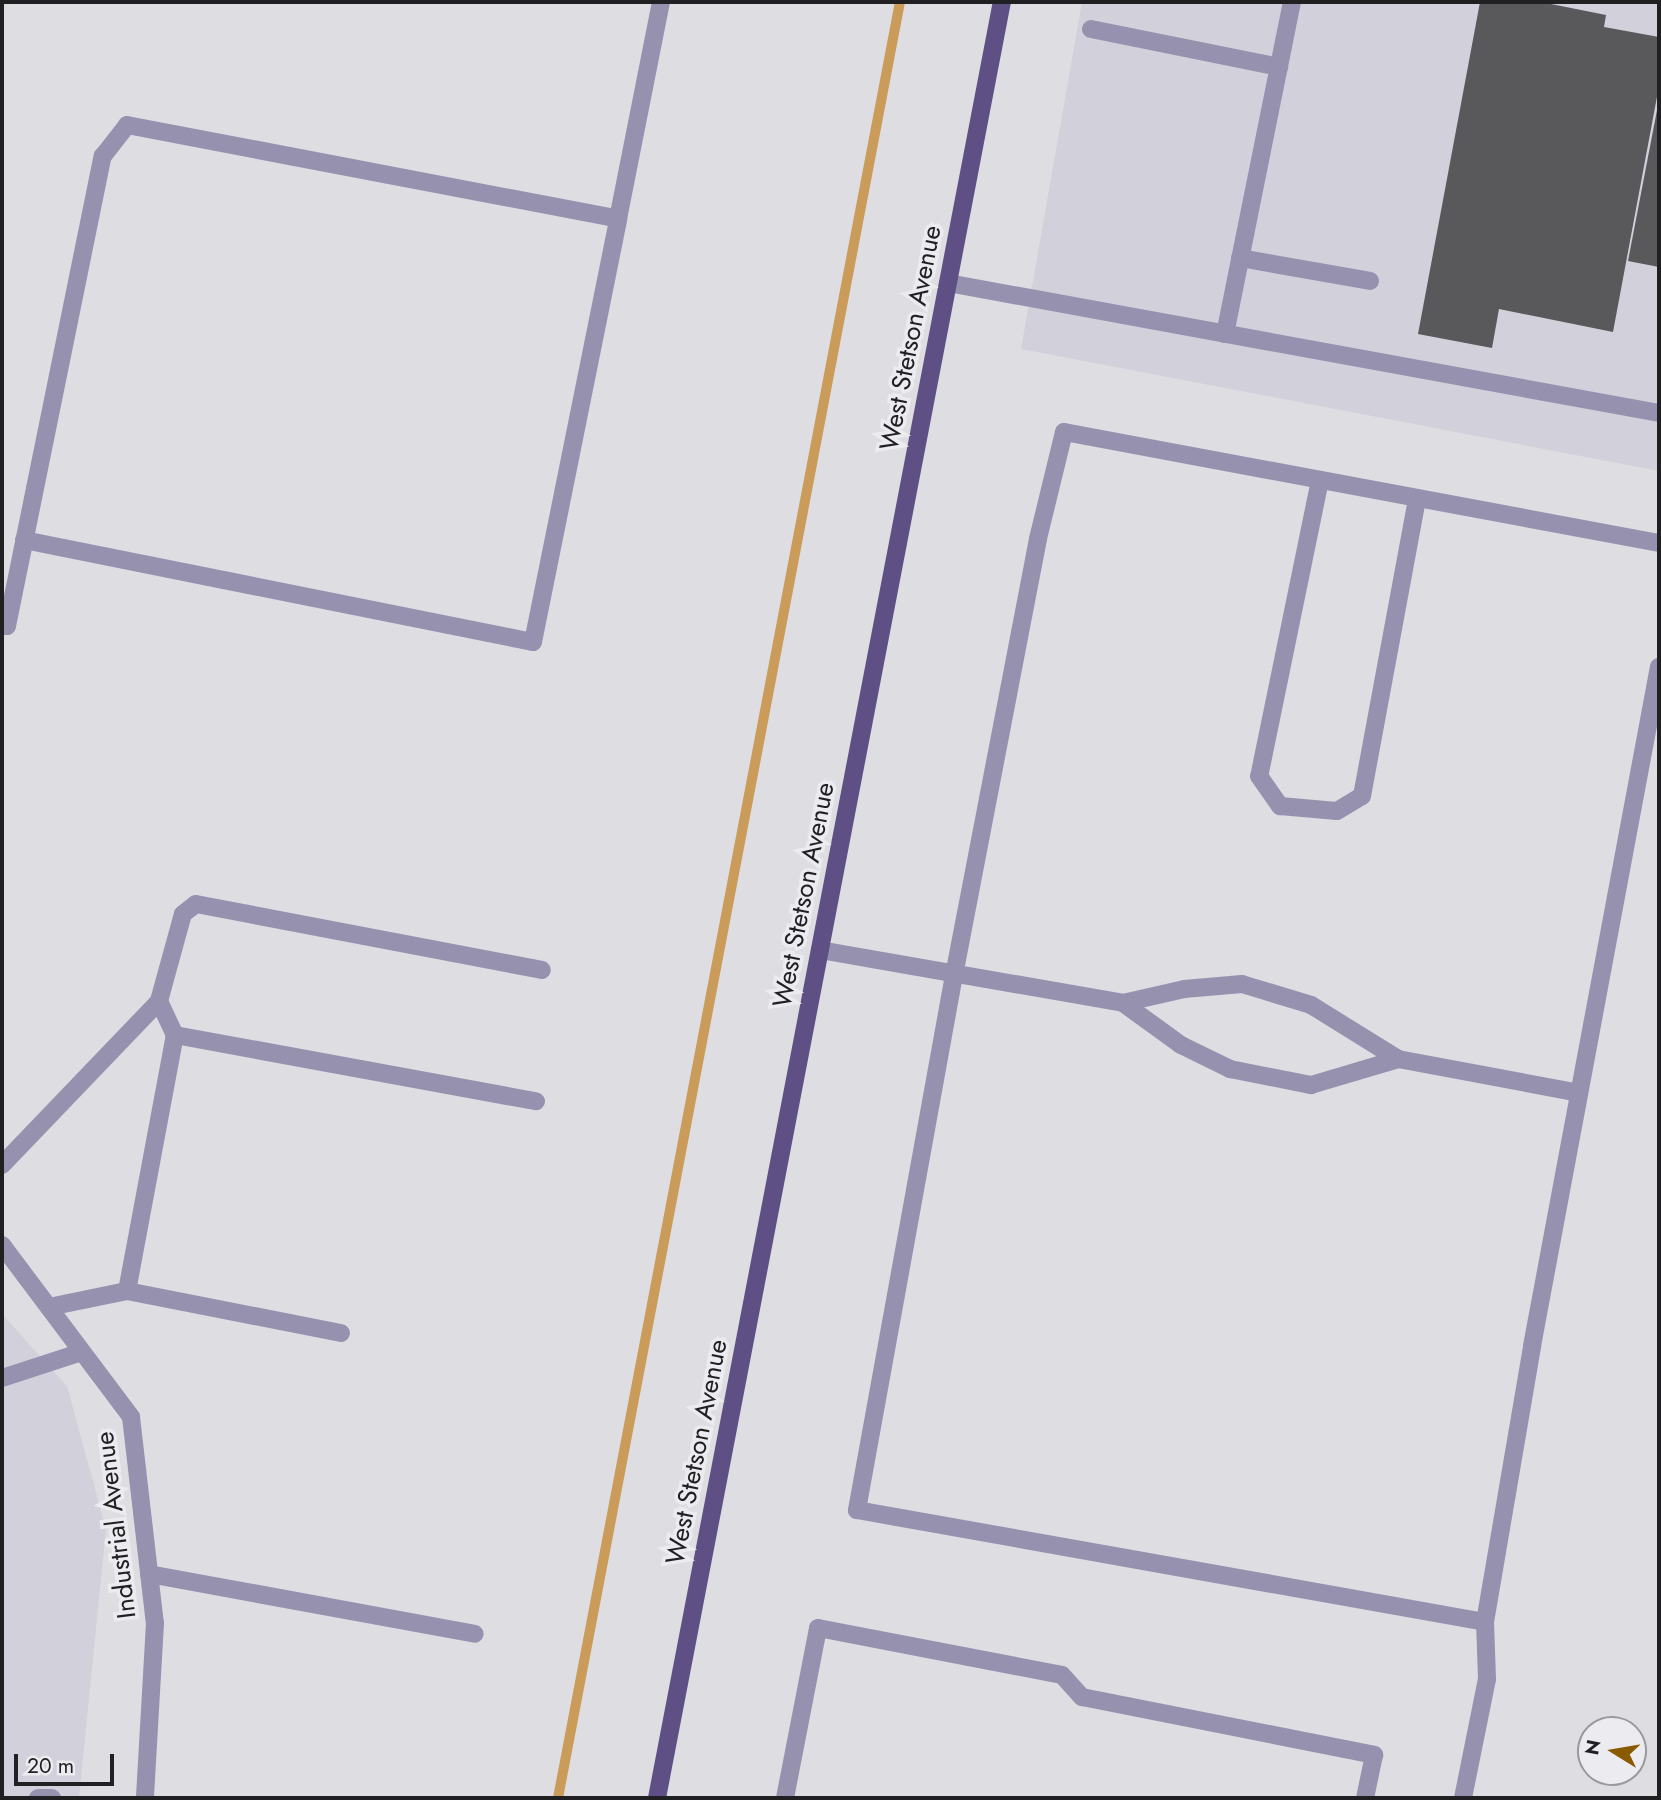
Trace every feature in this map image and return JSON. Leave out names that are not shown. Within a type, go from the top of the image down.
[{"type":"main road","name":"West Stetson Avenue","points":[[657,1798],[1002,2]]},
{"type":"street","points":[[24,540],[533,642],[661,2]]},
{"type":"street","points":[[1224,334],[1292,2]]},
{"type":"street","points":[[1091,29],[1279,67]]},
{"type":"street","points":[[2,625],[6,626],[103,156],[127,125],[618,219]]},
{"type":"street","points":[[1240,258],[1370,281]]},
{"type":"street","points":[[948,284],[1659,413]]},
{"type":"street","points":[[1485,1622],[857,1510],[954,975],[1038,539],[1064,432],[1659,543]]},
{"type":"street","points":[[1320,480],[1259,776],[1280,806],[1337,811],[1362,796],[1417,498]]},
{"type":"street","points":[[1463,1798],[1487,1679],[1485,1622],[1578,1093],[1659,667]]},
{"type":"street","points":[[2,1165],[159,1001],[183,914],[197,904],[542,970]]},
{"type":"street","points":[[820,950],[1123,1003],[1184,989],[1242,984],[1311,1005],[1398,1059],[1578,1093]]},
{"type":"street","points":[[127,1292],[175,1035],[159,1001]]},
{"type":"street","points":[[1123,1003],[1181,1045],[1230,1069],[1311,1085],[1398,1059]]},
{"type":"street","points":[[175,1035],[536,1101]]},
{"type":"street","name":"Industrial Avenue","points":[[2,1245],[131,1417],[155,1623],[145,1798]]},
{"type":"street","points":[[49,1307],[127,1292],[341,1333]]},
{"type":"street","points":[[2,1378],[82,1352]]},
{"type":"street","points":[[149,1574],[475,1634]]},
{"type":"street","points":[[785,1798],[818,1628],[1062,1675],[1082,1697],[1374,1755],[1365,1798]]},
{"type":"street","points":[[38,1798],[52,1798]]},
{"type":"shaded area","points":[[1082,2],[1659,2],[1659,471],[1021,349]]},
{"type":"shaded area","points":[[2,1314],[67,1386],[106,1529],[79,1798],[2,1798]]},
{"type":"building","points":[[1480,2],[1541,2],[1606,15],[1604,27],[1659,37],[1659,86],[1613,332],[1499,309],[1492,348],[1418,334]]},
{"type":"building","points":[[1659,105],[1659,267],[1628,261]]},
{"type":"waterway","points":[[558,1798],[900,2]]}]
